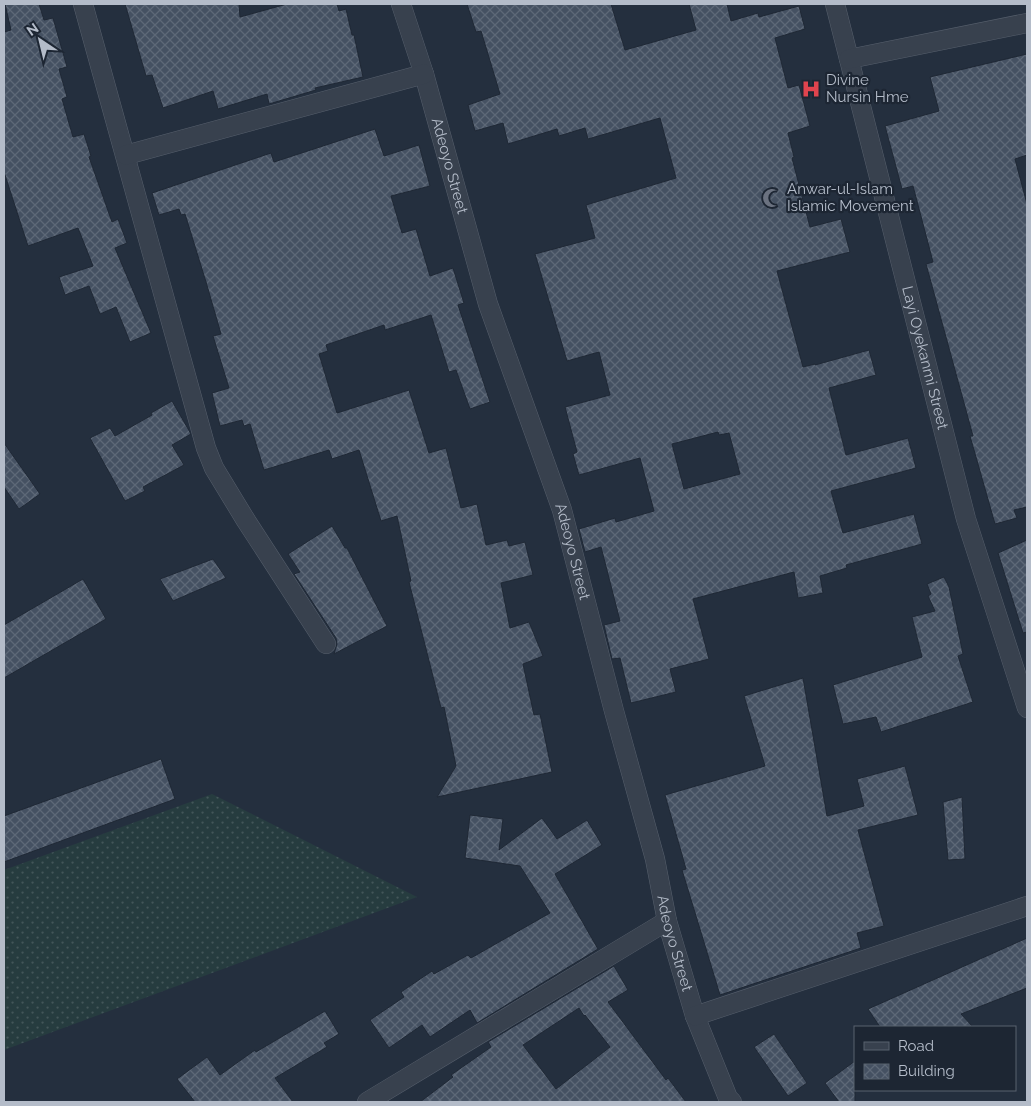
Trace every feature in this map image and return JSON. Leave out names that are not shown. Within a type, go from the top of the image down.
[{"type":"street","points":[[83,4],[206,448],[214,468],[245,519],[326,644]]},
{"type":"street","name":"Adeoyo Street","points":[[402,4],[424,74],[488,304],[562,510],[654,859],[667,921],[694,1016],[728,1098],[732,1102]]},
{"type":"street","name":"Layi Oyekanmi Street","points":[[835,4],[966,519],[1023,676],[1027,708]]},
{"type":"street","points":[[849,59],[1027,23]]},
{"type":"street","points":[[126,155],[424,74]]},
{"type":"street","points":[[694,1016],[1027,906]]},
{"type":"street","points":[[367,1102],[667,921]]},
{"type":"green space","points":[[212,794],[417,897],[4,1050],[4,870]]},
{"type":"building","points":[[5,4],[39,4],[44,20],[53,18],[67,67],[59,69],[67,97],[62,99],[73,137],[84,134],[91,156],[89,157],[112,222],[118,219],[127,243],[115,248],[151,333],[130,342],[116,307],[100,314],[89,286],[65,295],[59,277],[93,266],[78,228],[28,246],[4,172],[4,32],[11,30]]},
{"type":"building","points":[[125,4],[239,4],[240,17],[287,4],[337,4],[339,11],[346,9],[363,77],[315,88],[316,90],[269,104],[267,94],[218,109],[213,91],[163,108],[152,75],[146,76]]},
{"type":"building","points":[[467,4],[611,4],[625,50],[696,30],[689,4],[727,4],[731,21],[758,13],[759,17],[799,6],[805,29],[775,38],[788,88],[799,85],[810,126],[788,133],[794,157],[792,158],[810,227],[841,219],[850,252],[777,271],[803,367],[869,350],[876,375],[829,388],[846,455],[908,438],[916,468],[831,491],[843,533],[914,514],[922,544],[846,565],[847,568],[820,576],[823,593],[798,598],[794,572],[693,599],[709,659],[670,669],[676,692],[631,703],[620,658],[612,659],[604,625],[620,621],[601,547],[585,552],[579,529],[615,518],[616,522],[654,511],[640,458],[579,475],[573,454],[577,452],[565,407],[610,395],[599,352],[567,361],[535,254],[595,238],[586,205],[676,178],[660,118],[588,139],[585,128],[559,136],[557,129],[508,144],[503,123],[475,131],[468,105],[500,94],[481,31],[476,32]],"holes":[[[718,432],[719,435],[729,433],[740,474],[684,489],[672,444]]]},
{"type":"building","points":[[1027,54],[1027,155],[1015,159],[1027,204],[1027,507],[1014,510],[1017,518],[995,524],[970,436],[973,436],[926,264],[933,262],[913,186],[902,189],[885,126],[939,111],[930,77]]},
{"type":"building","points":[[375,129],[384,156],[419,145],[430,186],[391,196],[402,233],[416,229],[430,276],[453,268],[464,303],[458,305],[490,402],[470,409],[456,370],[449,372],[431,315],[385,330],[384,325],[326,345],[328,351],[319,354],[337,413],[409,390],[429,453],[446,448],[461,508],[477,504],[486,545],[507,540],[509,546],[525,542],[533,575],[501,583],[510,628],[529,622],[543,656],[523,664],[534,715],[540,714],[552,772],[437,797],[456,766],[444,707],[441,708],[409,582],[411,581],[397,516],[381,521],[359,450],[332,459],[329,450],[264,470],[250,424],[244,426],[242,420],[220,426],[212,393],[229,388],[213,336],[221,334],[206,282],[185,214],[181,215],[179,209],[159,215],[152,193],[271,153],[274,162]]},
{"type":"building","points":[[172,401],[191,434],[172,445],[184,465],[143,487],[145,491],[125,501],[90,438],[110,428],[115,436]]},
{"type":"building","points":[[4,443],[40,494],[19,509],[4,487]]},
{"type":"building","points":[[332,526],[345,548],[347,548],[387,626],[334,654],[337,644],[336,638],[294,574],[300,572],[288,554]]},
{"type":"building","points":[[1027,540],[1027,632],[1023,633],[998,553]]},
{"type":"building","points":[[213,559],[226,578],[173,601],[160,579]]},
{"type":"building","points":[[944,577],[949,587],[963,654],[958,656],[973,702],[881,732],[876,717],[843,724],[833,685],[922,657],[912,617],[935,611],[928,596],[931,594],[927,584]]},
{"type":"building","points":[[83,579],[106,619],[4,678],[4,625]]},
{"type":"building","points":[[803,678],[827,816],[864,806],[857,779],[905,766],[918,815],[858,830],[884,926],[857,933],[861,948],[720,995],[682,870],[686,869],[665,795],[765,766],[744,696]]},
{"type":"building","points":[[161,759],[175,799],[4,862],[4,816]]},
{"type":"building","points":[[962,797],[965,859],[948,860],[943,802]]},
{"type":"building","points":[[470,815],[503,819],[499,850],[542,818],[557,839],[587,820],[602,845],[555,874],[598,949],[477,1023],[470,1010],[430,1037],[422,1025],[389,1048],[370,1020],[404,997],[401,992],[432,971],[434,974],[468,955],[471,958],[550,913],[520,866],[465,858]]},
{"type":"building","points":[[1027,938],[1027,988],[961,1014],[972,1026],[879,1026],[868,1009]]},
{"type":"building","points":[[614,966],[628,990],[608,1002],[666,1080],[668,1078],[686,1102],[420,1102],[453,1077],[451,1075],[491,1047],[488,1042]],"holes":[[[579,1008],[610,1047],[556,1089],[523,1045]]]},
{"type":"building","points":[[325,1011],[339,1034],[324,1043],[327,1047],[275,1078],[293,1102],[195,1102],[177,1079],[207,1057],[220,1075],[255,1050],[256,1052]]},
{"type":"building","points":[[774,1034],[807,1083],[788,1096],[754,1047]]},
{"type":"building","points":[[854,1062],[855,1102],[839,1102],[825,1083]]},
{"type":"place","name":"Divine Nursin Hme","points":[[811,89]]},
{"type":"place","name":"Anwar-ul-Islam Islamic Movement","points":[[772,198]]}]
